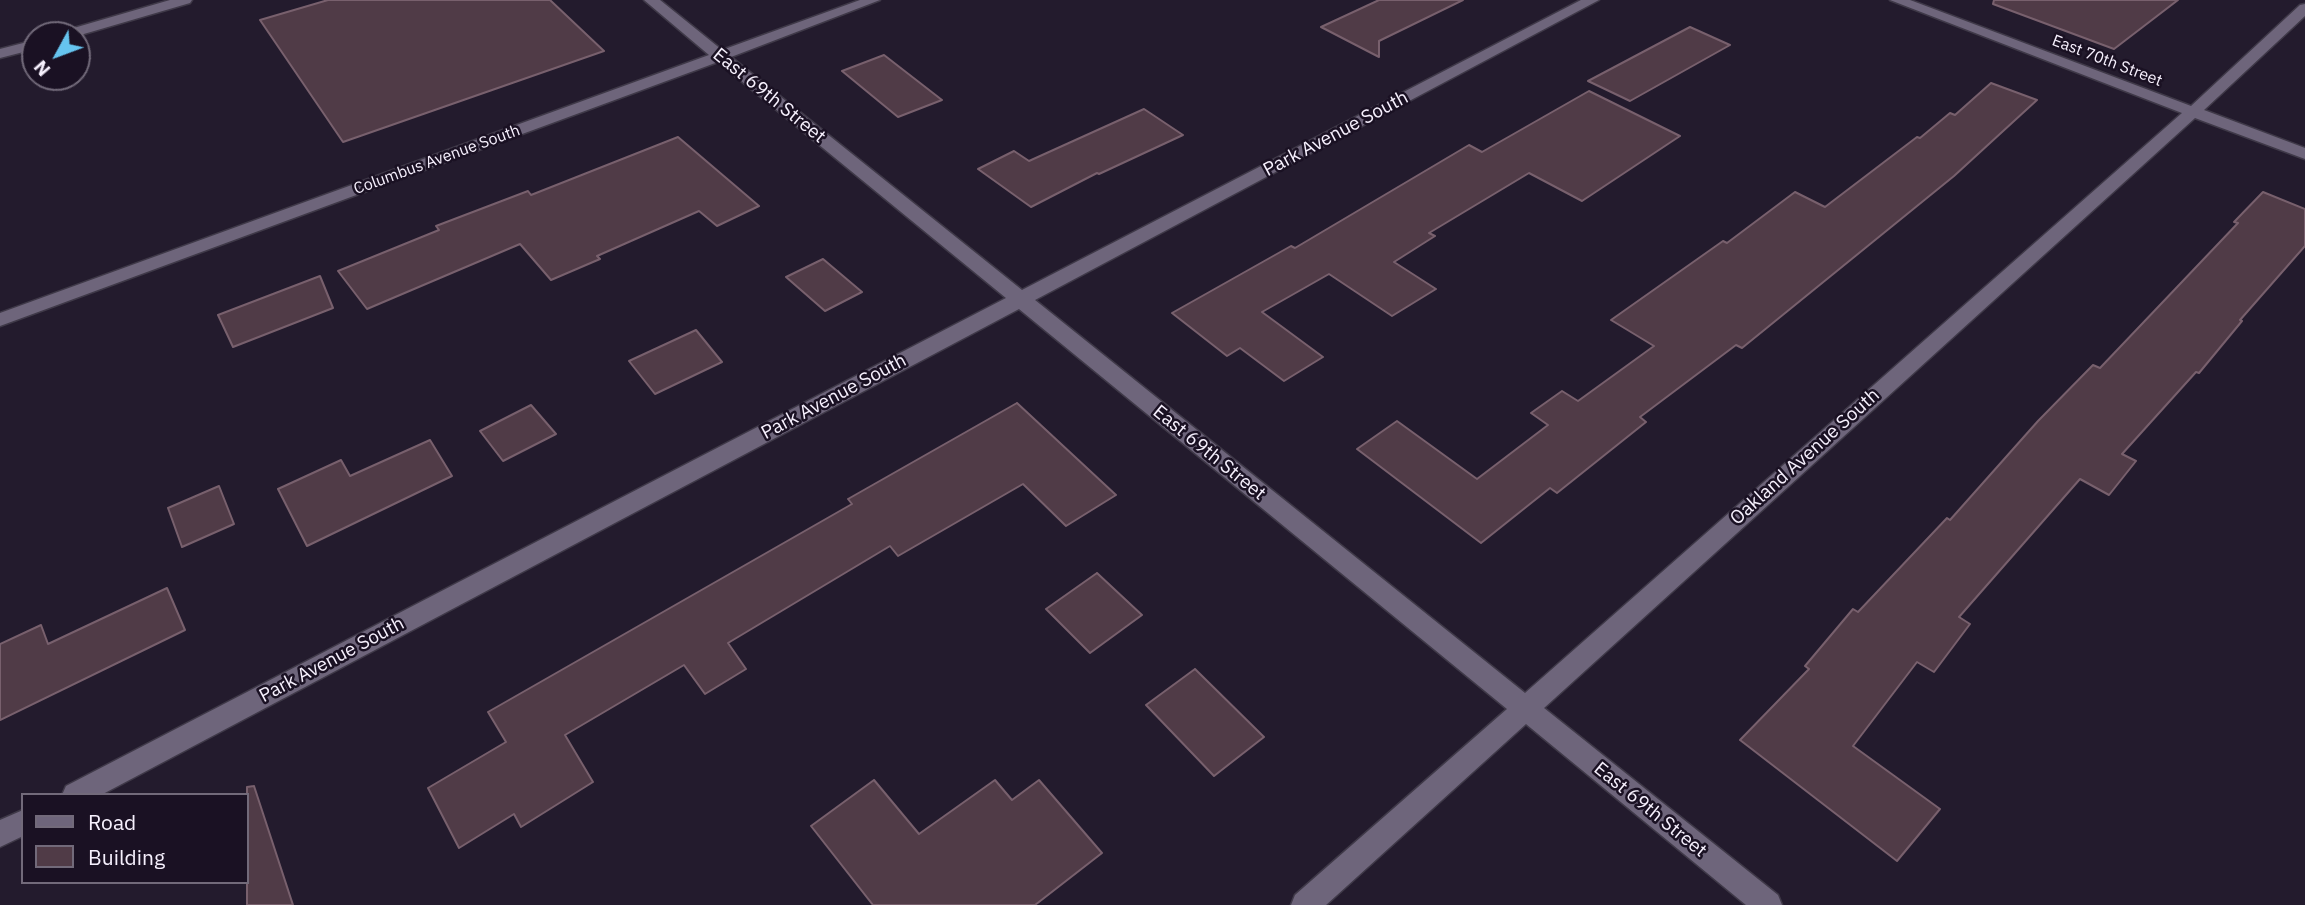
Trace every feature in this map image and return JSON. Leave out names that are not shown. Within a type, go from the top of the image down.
[{"type":"street","points":[[91,27],[185,0]]},
{"type":"street","name":"East 69th Street","points":[[651,0],[1768,905]]},
{"type":"street","name":"Columbus Avenue South","points":[[0,320],[873,0]]},
{"type":"street","name":"Park Avenue South","points":[[79,793],[1592,0]]},
{"type":"street","name":"East 70th Street","points":[[1897,0],[2305,155]]},
{"type":"street","name":"Oakland Avenue South","points":[[1305,905],[2193,112],[2305,8]]},
{"type":"street","points":[[0,54],[21,48]]},
{"type":"street","points":[[0,834],[21,823]]},
{"type":"building","points":[[328,0],[550,0],[604,51],[343,142],[260,20]]},
{"type":"building","points":[[1379,0],[1463,0],[1379,41],[1379,57],[1321,27]]},
{"type":"building","points":[[1994,0],[2178,0],[2114,49],[1993,4]]},
{"type":"building","points":[[1690,27],[1730,45],[1630,101],[1588,81]]},
{"type":"building","points":[[884,55],[942,100],[898,117],[842,71]]},
{"type":"building","points":[[1991,83],[2037,100],[1954,176],[1742,348],[1736,345],[1640,417],[1646,422],[1557,493],[1550,488],[1481,543],[1357,449],[1397,421],[1477,479],[1548,425],[1531,413],[1562,391],[1578,401],[1654,346],[1611,320],[1723,241],[1727,243],[1795,192],[1825,207],[1950,113],[1955,115]]},
{"type":"building","points":[[1589,91],[1680,136],[1582,201],[1529,173],[1429,233],[1435,236],[1394,262],[1436,289],[1392,316],[1329,274],[1262,312],[1323,357],[1284,381],[1240,348],[1227,356],[1172,313],[1291,246],[1295,248],[1469,145],[1482,152]]},
{"type":"building","points":[[1144,109],[1183,135],[1097,173],[1031,207],[978,169],[1014,151],[1029,161]]},
{"type":"building","points":[[678,137],[759,206],[717,226],[699,211],[597,256],[600,259],[551,280],[520,244],[367,309],[338,271],[439,230],[436,226],[528,191],[531,195]]},
{"type":"building","points":[[2263,192],[2305,209],[2305,246],[2240,320],[2242,321],[2199,373],[2196,372],[2122,454],[2136,461],[2109,495],[2080,479],[1959,617],[1970,624],[1934,672],[1917,662],[1853,746],[1940,809],[1897,861],[1740,740],[1809,669],[1805,666],[1853,609],[1858,612],[1947,518],[1950,520],[2038,421],[2093,365],[2100,368],[2238,223],[2234,222]]},
{"type":"building","points":[[823,259],[862,292],[825,311],[786,277]]},
{"type":"building","points":[[320,276],[333,308],[233,347],[218,315]]},
{"type":"building","points":[[696,330],[722,362],[655,394],[629,361]]},
{"type":"building","points":[[1017,403],[1116,495],[1066,526],[1023,484],[898,556],[890,546],[728,643],[746,669],[705,694],[684,665],[565,735],[593,782],[521,827],[514,814],[459,848],[428,788],[506,742],[488,712],[852,504],[848,499]]},
{"type":"building","points":[[531,405],[556,434],[503,461],[480,431]]},
{"type":"building","points":[[430,440],[452,476],[307,546],[278,489],[341,460],[350,476]]},
{"type":"building","points":[[219,486],[234,524],[182,547],[168,508]]},
{"type":"building","points":[[1097,573],[1142,615],[1090,653],[1046,609]]},
{"type":"building","points":[[167,588],[185,630],[0,720],[0,644],[41,625],[48,644]]},
{"type":"building","points":[[1195,669],[1264,737],[1214,776],[1146,705]]},
{"type":"building","points":[[874,780],[919,834],[995,780],[1012,800],[1039,780],[1102,853],[1035,905],[873,905],[811,826]]},
{"type":"building","points":[[254,786],[293,905],[247,905],[247,787]]}]
